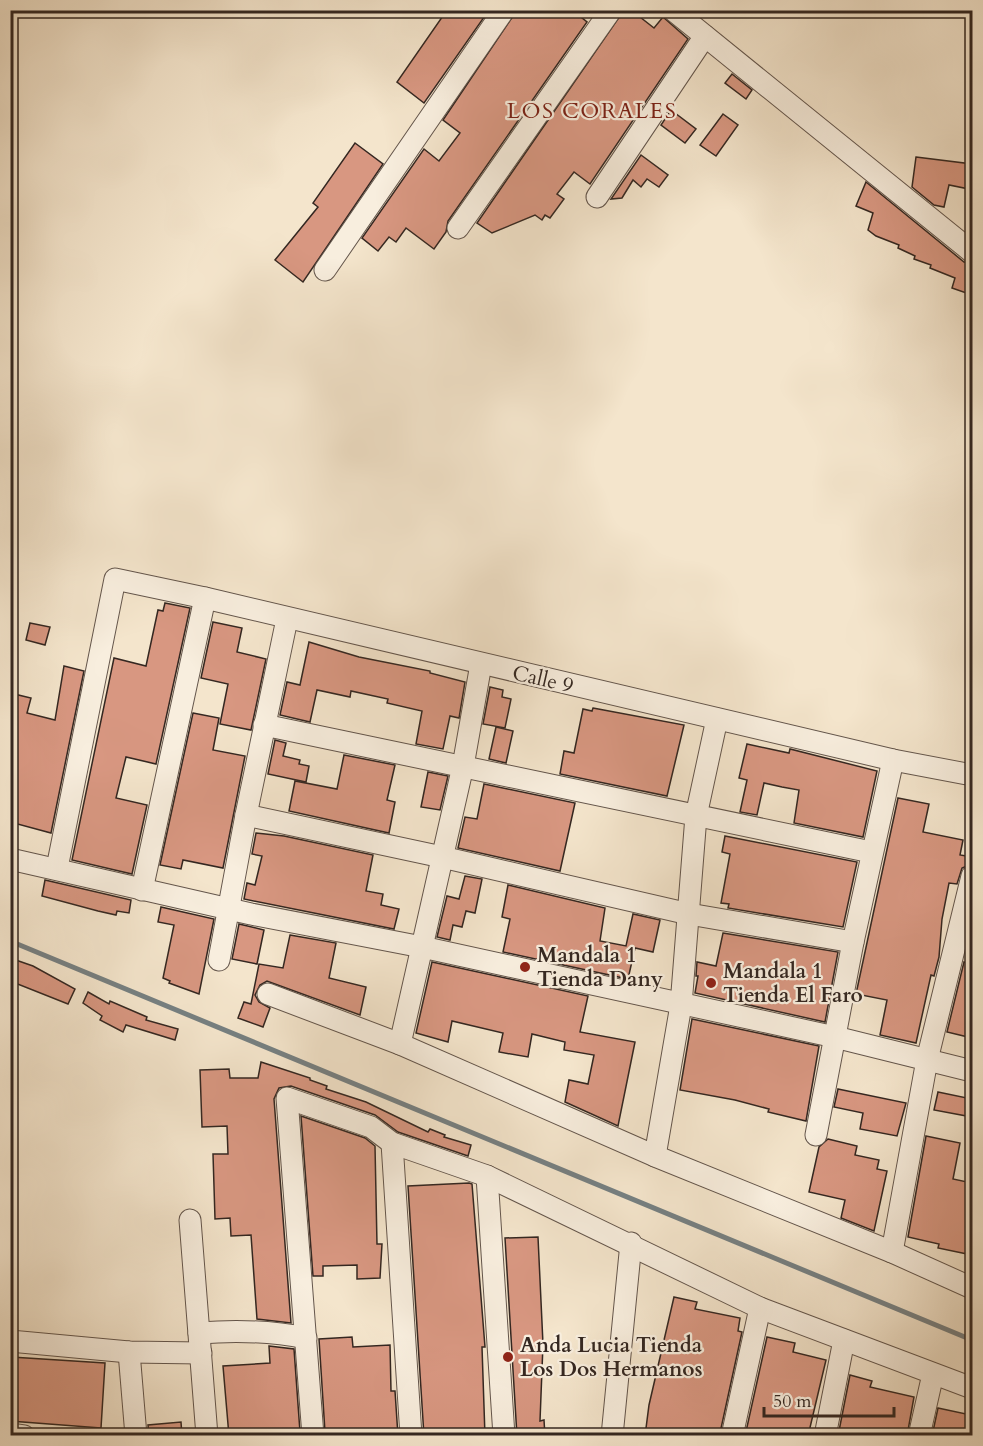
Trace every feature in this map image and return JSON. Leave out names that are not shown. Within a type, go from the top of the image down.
[{"type":"street","points":[[325,270],[504,10]]},
{"type":"street","points":[[458,228],[610,10]]},
{"type":"street","points":[[674,10],[972,252]]},
{"type":"street","points":[[597,197],[705,36]]},
{"type":"street","name":"Calle 9","points":[[57,868],[115,579],[205,598],[893,760],[972,775]]},
{"type":"street","points":[[142,890],[205,598]]},
{"type":"street","points":[[219,960],[264,724],[287,619]]},
{"type":"street","points":[[400,1044],[463,766],[481,664]]},
{"type":"street","points":[[655,1156],[681,1005],[696,816],[717,719]]},
{"type":"street","points":[[264,724],[872,852]]},
{"type":"street","points":[[816,1135],[853,942],[893,760]]},
{"type":"street","points":[[246,815],[442,856],[688,914],[853,942]]},
{"type":"street","points":[[10,859],[57,868],[142,890],[422,947],[835,1037],[972,1071]]},
{"type":"street","points":[[892,1252],[927,1060],[972,876]]},
{"type":"street","points":[[268,994],[400,1044],[655,1156],[892,1252],[972,1288]]},
{"type":"street","points":[[313,1436],[287,1098],[370,1127],[392,1143],[487,1176],[631,1243],[760,1308],[972,1388]]},
{"type":"street","points":[[392,1143],[411,1436]]},
{"type":"street","points":[[487,1176],[504,1436]]},
{"type":"street","points":[[190,1220],[207,1436]]},
{"type":"street","points":[[612,1436],[631,1243]]},
{"type":"street","points":[[732,1436],[760,1308]]},
{"type":"street","points":[[10,1341],[129,1352],[271,1333],[306,1338]]},
{"type":"street","points":[[825,1436],[844,1340]]},
{"type":"street","points":[[129,1352],[136,1436]]},
{"type":"street","points":[[919,1436],[933,1374]]},
{"type":"street","points":[[10,1434],[24,1436]]},
{"type":"building","points":[[447,10],[487,13],[424,103],[397,82]]},
{"type":"building","points":[[517,10],[572,10],[587,22],[448,221],[446,232],[434,249],[406,228],[396,242],[389,237],[378,251],[362,238],[424,149],[439,161],[460,133],[443,120]]},
{"type":"building","points":[[624,10],[631,10],[654,28],[663,17],[688,39],[590,184],[574,172],[557,194],[564,199],[550,218],[545,215],[542,220],[535,215],[492,233],[477,223]]},
{"type":"building","points":[[732,74],[752,90],[746,99],[725,83]]},
{"type":"building","points":[[671,110],[696,129],[685,143],[661,125]]},
{"type":"building","points":[[723,114],[738,125],[716,156],[700,145]]},
{"type":"building","points":[[355,143],[383,164],[303,282],[275,260],[318,207],[313,203]]},
{"type":"building","points":[[641,155],[668,175],[659,187],[647,179],[641,187],[633,180],[622,198],[611,199]]},
{"type":"building","points":[[916,157],[972,164],[969,189],[949,185],[944,207],[934,205],[912,187]]},
{"type":"building","points":[[866,182],[964,262],[972,264],[972,295],[952,288],[955,278],[930,268],[931,265],[914,259],[915,256],[898,248],[899,245],[876,236],[868,230],[873,213],[856,206]]},
{"type":"building","points":[[165,603],[190,608],[156,764],[126,757],[116,798],[147,805],[132,874],[72,860],[114,658],[146,666],[158,610],[163,611]]},
{"type":"building","points":[[213,622],[242,628],[237,652],[266,659],[251,730],[220,724],[228,684],[201,678]]},
{"type":"building","points":[[30,623],[50,627],[45,645],[26,640]]},
{"type":"building","points":[[309,642],[359,657],[430,671],[430,673],[465,682],[459,718],[450,716],[443,749],[416,744],[422,711],[387,703],[388,699],[351,691],[350,697],[317,690],[310,722],[280,715],[287,682],[300,685]]},
{"type":"building","points":[[64,666],[84,671],[51,833],[10,822],[10,706],[14,694],[31,698],[27,713],[55,720]]},
{"type":"building","points":[[490,687],[503,690],[502,697],[511,699],[505,728],[483,724]]},
{"type":"building","points":[[593,708],[684,725],[667,796],[560,774],[564,751],[574,753],[583,709],[592,711]]},
{"type":"building","points":[[193,713],[219,718],[213,750],[245,756],[223,868],[183,860],[181,869],[160,865]]},
{"type":"building","points":[[496,727],[513,731],[506,763],[489,759]]},
{"type":"building","points":[[275,740],[286,743],[283,756],[300,760],[299,764],[309,766],[306,782],[268,774]]},
{"type":"building","points":[[747,744],[789,753],[790,749],[877,771],[863,837],[794,823],[799,790],[764,783],[757,815],[740,812],[747,780],[739,778]]},
{"type":"building","points":[[344,755],[395,765],[387,800],[395,802],[389,833],[289,811],[295,781],[337,789]]},
{"type":"building","points":[[428,772],[448,776],[440,810],[421,807]]},
{"type":"building","points":[[484,784],[575,803],[560,871],[458,848],[465,817],[477,819]]},
{"type":"building","points":[[898,798],[929,804],[923,832],[963,840],[960,855],[972,857],[972,864],[962,868],[957,884],[949,883],[942,919],[939,957],[934,976],[931,975],[916,1043],[880,1035],[887,1000],[856,994]]},
{"type":"building","points":[[256,833],[284,836],[373,855],[366,891],[383,894],[381,905],[399,909],[394,929],[244,899],[247,883],[255,885],[262,856],[252,854]]},
{"type":"building","points":[[725,836],[857,862],[843,927],[728,908],[729,904],[721,903],[730,854],[722,852]]},
{"type":"building","points":[[465,876],[482,879],[475,913],[466,911],[462,927],[453,925],[450,940],[437,937],[447,896],[459,899]]},
{"type":"building","points":[[45,880],[131,900],[129,913],[117,911],[116,915],[42,896]]},
{"type":"building","points":[[508,885],[605,908],[600,941],[626,946],[633,914],[660,920],[653,952],[635,948],[628,979],[503,952],[510,919],[502,917]]},
{"type":"building","points":[[161,907],[214,919],[199,994],[169,983],[170,981],[163,978],[174,925],[158,922]]},
{"type":"building","points":[[239,924],[264,930],[257,964],[232,959]]},
{"type":"building","points":[[723,933],[838,952],[825,1022],[695,993],[698,976],[696,976],[697,962],[716,966]]},
{"type":"building","points":[[290,935],[336,943],[329,978],[366,987],[360,1015],[267,981],[260,985],[255,995],[259,1002],[270,1008],[263,1027],[238,1018],[244,1002],[251,1004],[259,964],[283,968]]},
{"type":"building","points":[[10,958],[33,966],[75,989],[68,1004],[10,981]]},
{"type":"building","points":[[432,962],[588,996],[580,1032],[635,1042],[618,1126],[565,1102],[569,1080],[588,1084],[594,1055],[564,1050],[565,1042],[532,1034],[528,1057],[499,1052],[503,1033],[452,1021],[448,1042],[416,1033]]},
{"type":"building","points":[[964,962],[972,964],[972,1020],[968,1037],[947,1032]]},
{"type":"building","points":[[88,992],[109,1004],[110,1001],[147,1017],[146,1020],[178,1029],[175,1040],[126,1025],[123,1032],[100,1020],[102,1016],[83,1003]]},
{"type":"building","points":[[692,1019],[819,1046],[806,1121],[768,1112],[769,1109],[735,1100],[680,1090]]},
{"type":"building","points":[[261,1062],[310,1078],[310,1080],[327,1086],[326,1089],[366,1102],[428,1132],[430,1129],[445,1135],[444,1137],[471,1145],[468,1156],[398,1132],[375,1115],[291,1086],[279,1088],[274,1099],[291,1323],[257,1319],[251,1235],[231,1236],[230,1218],[215,1219],[213,1154],[228,1154],[227,1126],[202,1127],[200,1070],[229,1069],[230,1078],[258,1078]]},
{"type":"building","points":[[838,1089],[906,1103],[897,1136],[860,1129],[863,1113],[834,1107]]},
{"type":"building","points":[[938,1092],[972,1099],[972,1117],[934,1110]]},
{"type":"building","points":[[301,1116],[365,1138],[375,1146],[377,1244],[382,1244],[380,1278],[357,1279],[357,1265],[323,1266],[323,1276],[313,1276]]},
{"type":"building","points":[[926,1136],[960,1143],[953,1179],[972,1183],[972,1255],[938,1248],[939,1244],[908,1237]]},
{"type":"building","points":[[828,1139],[857,1146],[855,1155],[879,1160],[877,1169],[887,1171],[874,1231],[841,1218],[845,1200],[809,1192],[819,1147]]},
{"type":"building","points":[[472,1184],[485,1347],[482,1347],[485,1436],[424,1436],[408,1186]]},
{"type":"building","points":[[538,1237],[543,1344],[540,1421],[544,1420],[545,1436],[517,1436],[505,1238]]},
{"type":"building","points":[[674,1297],[697,1302],[695,1309],[740,1318],[738,1331],[742,1332],[720,1433],[714,1433],[713,1436],[680,1433],[680,1436],[645,1436],[649,1405]]},
{"type":"building","points":[[352,1337],[353,1347],[390,1345],[391,1391],[395,1391],[398,1436],[358,1436],[358,1429],[325,1432],[319,1339]]},
{"type":"building","points":[[767,1337],[795,1343],[793,1352],[826,1360],[808,1436],[745,1436]]},
{"type":"building","points":[[269,1346],[294,1349],[300,1432],[229,1436],[223,1366],[270,1363]]},
{"type":"building","points":[[11,1357],[105,1363],[101,1428],[10,1421]]},
{"type":"building","points":[[850,1375],[872,1381],[870,1387],[914,1397],[907,1436],[838,1436]]},
{"type":"building","points":[[938,1408],[971,1415],[970,1429],[967,1429],[966,1436],[932,1436]]},
{"type":"building","points":[[181,1422],[182,1436],[149,1436],[148,1425]]},
{"type":"waterway","points":[[10,941],[972,1340]]},
{"type":"place","name":"Mandala 1 Tienda Dany","points":[[525,967]]},
{"type":"place","name":"Mandala 1 Tienda El Faro","points":[[711,983]]},
{"type":"place","name":"Anda Lucia Tienda Los Dos Hermanos","points":[[508,1357]]},
{"type":"district","name":"LOS CORALES","points":[[592,110]]}]
